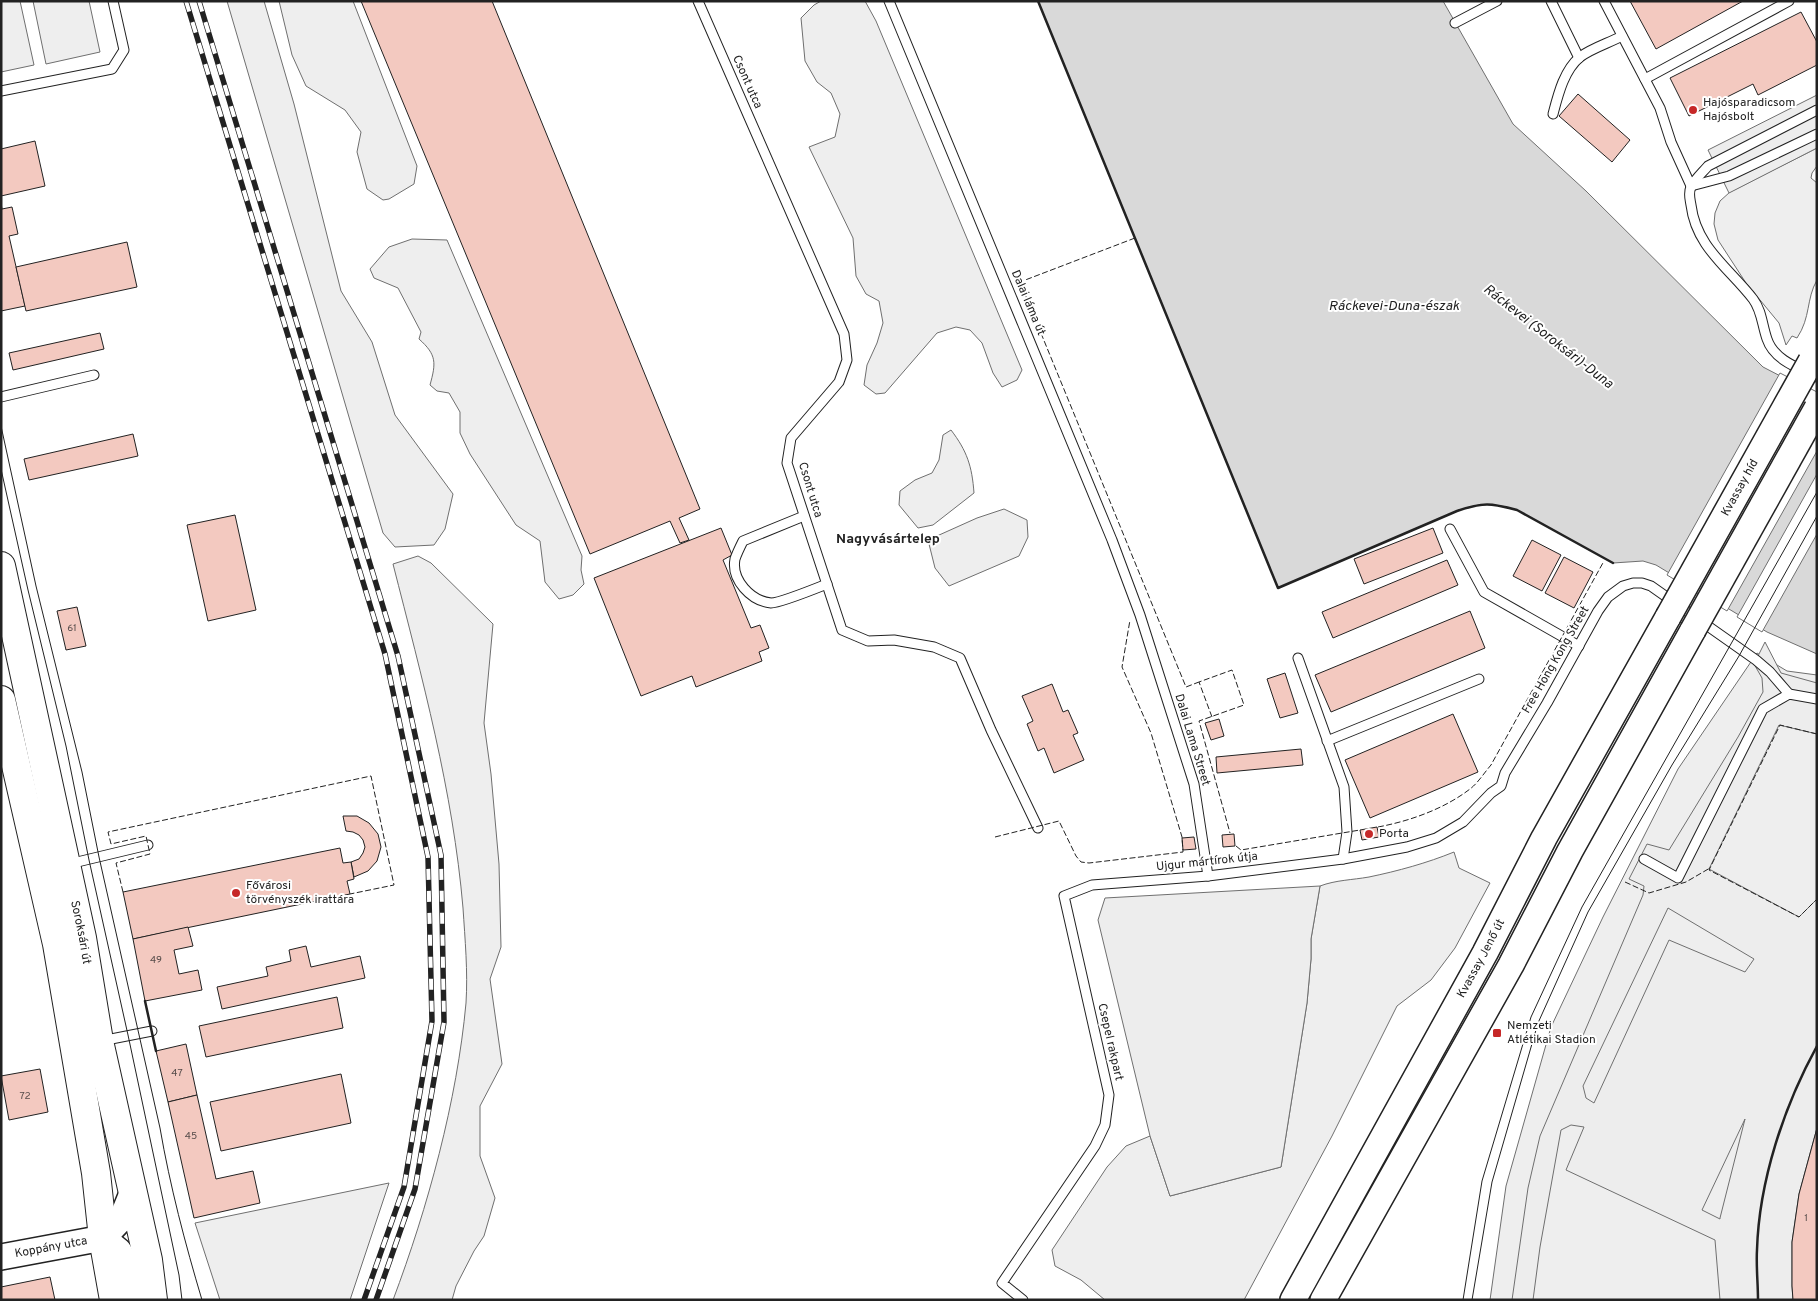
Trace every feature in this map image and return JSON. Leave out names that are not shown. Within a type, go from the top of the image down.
[{"type":"main road","name":"Kvassay híd","points":[[1668,617],[1815,363]]},
{"type":"main road","points":[[1323,1300],[1511,965],[1570,851],[1817,408]]},
{"type":"main road","name":"Soroksári út","points":[[1,566],[82,938],[99,1041],[148,1260],[153,1300]]},
{"type":"main road","name":"Kvassay Jenő út","points":[[1293,1300],[1480,962],[1544,838],[1668,617]]},
{"type":"main road","name":"Soroksári út","points":[[1,700],[57,944],[96,1173],[103,1238],[114,1300]]},
{"type":"main road","name":"Koppány utca","points":[[1,1257],[103,1238],[122,1218],[133,1191]]},
{"type":"main road","name":"Koppány utca","points":[[103,1238],[119,1251],[129,1271],[138,1300]]},
{"type":"lane","points":[[1,90],[112,69],[124,50],[112,1]]},
{"type":"lane","name":"Csont utca","points":[[698,1],[844,334],[847,360],[839,382],[791,438],[787,463],[842,630],[868,641],[894,640],[934,647],[960,658],[990,730],[1038,828]]},
{"type":"lane","name":"Dalai láma út","points":[[889,1],[1089,485],[1140,615],[1194,784],[1208,876]]},
{"type":"lane","points":[[1455,23],[1497,1]]},
{"type":"lane","points":[[1551,1],[1579,58]]},
{"type":"lane","points":[[1604,1],[1660,108],[1671,142],[1691,186]]},
{"type":"lane","points":[[1645,79],[1789,1]]},
{"type":"lane","points":[[1553,114],[1558,94],[1567,74],[1579,58],[1622,36]]},
{"type":"lane","points":[[1815,363],[1783,359],[1773,351],[1767,339],[1761,313],[1754,300],[1705,245],[1692,220],[1689,193],[1691,186],[1708,166],[1817,110]]},
{"type":"lane","points":[[1691,186],[1729,176],[1817,134]]},
{"type":"lane","points":[[1,397],[94,375]]},
{"type":"lane","points":[[804,516],[743,541],[735,560],[735,571],[745,590],[754,598],[772,603],[827,584]]},
{"type":"lane","points":[[1450,529],[1484,592],[1579,646]]},
{"type":"lane","name":"Free Hong Kong Street","points":[[1354,856],[1408,847],[1436,838],[1463,822],[1500,786],[1505,773],[1598,611],[1608,597],[1623,586],[1642,583],[1651,586],[1754,659],[1770,672],[1790,694]]},
{"type":"lane","points":[[1298,658],[1344,787],[1347,832],[1343,859]]},
{"type":"lane","points":[[1328,741],[1479,678]]},
{"type":"lane","points":[[1644,859],[1678,878],[1763,709],[1790,694],[1817,699]]},
{"type":"lane","points":[[66,865],[148,845]]},
{"type":"lane","name":"Ujgur mártírok útja","points":[[1064,896],[1092,885],[1208,876],[1354,856]]},
{"type":"lane","name":"Csepel rakpart","points":[[1023,1300],[1002,1284],[1095,1146],[1105,1125],[1109,1095],[1064,896]]},
{"type":"lane","points":[[99,1041],[152,1031]]},
{"type":"shaded area","points":[[1,1],[20,1],[34,65],[1,72]]},
{"type":"shaded area","points":[[33,1],[89,1],[100,52],[46,64]]},
{"type":"shaded area","points":[[227,1],[264,1],[294,104],[341,291],[372,342],[395,415],[453,494],[445,529],[434,545],[395,547],[383,533]]},
{"type":"shaded area","points":[[279,1],[353,1],[417,166],[414,184],[389,199],[383,200],[367,189],[357,152],[361,132],[345,110],[306,86],[292,55]]},
{"type":"shaded area","points":[[821,1],[865,1],[876,21],[1022,370],[1017,380],[1002,387],[993,373],[982,343],[970,330],[956,327],[937,333],[885,393],[876,394],[864,385],[867,365],[877,343],[883,323],[879,301],[866,294],[856,276],[853,238],[809,147],[835,137],[840,114],[831,93],[817,82],[805,61],[801,18]]},
{"type":"shaded area","points":[[1817,95],[1817,148],[1729,193],[1708,150]]},
{"type":"shaded area","points":[[1817,148],[1817,166],[1811,178],[1817,183],[1817,280],[1801,330],[1797,338],[1792,336],[1786,345],[1779,323],[1746,283],[1718,240],[1714,224],[1715,213],[1720,201],[1730,192]]},
{"type":"shaded area","points":[[412,239],[447,240],[582,556],[581,570],[584,584],[573,595],[559,599],[545,582],[540,541],[516,525],[470,454],[460,433],[460,412],[449,393],[437,391],[430,385],[434,360],[429,350],[419,339],[421,332],[398,288],[374,278],[370,269],[389,247]]},
{"type":"shaded area","points":[[951,430],[968,459],[974,493],[933,525],[918,528],[899,505],[900,491],[915,480],[932,473],[939,460],[943,435]]},
{"type":"shaded area","points":[[1004,509],[1027,520],[1028,537],[1019,556],[949,586],[935,568],[928,540],[977,518]]},
{"type":"shaded area","points":[[418,556],[431,563],[493,624],[484,723],[491,774],[499,864],[501,947],[490,979],[502,1064],[480,1106],[480,1156],[495,1198],[484,1236],[456,1286],[452,1300],[393,1300],[418,1228],[448,1116],[462,1040],[467,991],[463,908],[452,821],[435,735],[393,564]]},
{"type":"shaded area","points":[[1765,642],[1781,673],[1817,683],[1817,734],[1779,725],[1709,869],[1799,917],[1817,899],[1817,1128],[1799,1194],[1792,1242],[1793,1300],[1720,1300],[1715,1240],[1566,1170],[1584,1127],[1571,1125],[1561,1130],[1540,1247],[1533,1300],[1512,1300],[1528,1188],[1540,1136],[1643,895],[1644,886],[1629,879],[1647,844],[1669,850],[1738,737],[1763,692],[1762,678],[1754,664]],"holes":[[[1668,908],[1754,959],[1745,972],[1669,940],[1594,1103],[1586,1098],[1583,1086]],[[1745,1119],[1720,1218],[1720,1219],[1702,1210]]]},
{"type":"shaded area","points":[[1757,653],[1787,671],[1817,675],[1817,1300],[1490,1300],[1506,1186],[1551,1027],[1603,917],[1678,769]]},
{"type":"shaded area","points":[[1454,852],[1459,868],[1490,883],[1455,948],[1431,980],[1397,1006],[1332,1136],[1244,1300],[1105,1300],[1081,1280],[1055,1266],[1052,1250],[1107,1167],[1126,1146],[1150,1136],[1170,1196],[1281,1167],[1307,1003],[1311,939],[1320,886],[1332,882],[1391,872]]},
{"type":"shaded area","points":[[1320,886],[1311,939],[1307,1003],[1281,1167],[1170,1196],[1150,1136],[1098,920],[1105,898]]},
{"type":"shaded area","points":[[389,1183],[350,1300],[220,1300],[195,1223]]},
{"type":"water","name":"Ráckevei-Duna-észak","points":[[1038,1],[1443,1],[1513,124],[1586,191],[1763,367],[1817,395],[1817,654],[1767,632],[1656,565],[1643,561],[1613,563],[1517,510],[1493,505],[1474,506],[1457,511],[1278,588]]},
{"type":"pier","points":[[1780,373],[1817,392],[1817,451],[1727,611],[1667,575]]},
{"type":"pier","points":[[1817,474],[1817,534],[1762,632],[1737,617]]},
{"type":"building","points":[[361,1],[492,1],[700,509],[679,518],[689,540],[680,543],[670,521],[590,554]]},
{"type":"building","points":[[1630,1],[1743,1],[1656,49]]},
{"type":"building","points":[[1801,12],[1817,42],[1817,65],[1758,95],[1753,84],[1689,116],[1670,78]]},
{"type":"building","points":[[1578,94],[1630,140],[1612,162],[1559,116]]},
{"type":"building","points":[[35,141],[45,186],[1,196],[1,149]]},
{"type":"building","points":[[1,203],[2,209],[12,207],[18,234],[9,236],[25,306],[1,311]]},
{"type":"building","points":[[127,242],[137,287],[26,311],[16,267]]},
{"type":"building","points":[[100,333],[104,349],[13,370],[9,353]]},
{"type":"building","points":[[133,434],[138,456],[29,480],[24,459]]},
{"type":"building","points":[[235,515],[256,610],[208,621],[187,525]]},
{"type":"building","points":[[721,528],[732,555],[723,560],[751,628],[760,625],[769,648],[759,652],[762,661],[696,687],[692,676],[641,696],[594,578]]},
{"type":"building","points":[[1433,528],[1443,553],[1364,584],[1354,559]]},
{"type":"building","points":[[1532,540],[1561,555],[1542,591],[1513,576]]},
{"type":"building","points":[[1564,557],[1593,572],[1574,608],[1545,593]]},
{"type":"building","points":[[1447,560],[1458,585],[1333,638],[1322,612]]},
{"type":"building","points":[[77,607],[86,646],[66,650],[57,611]]},
{"type":"building","points":[[1470,611],[1485,648],[1331,712],[1315,675]]},
{"type":"building","points":[[1285,673],[1298,713],[1280,718],[1267,679]]},
{"type":"building","points":[[1052,684],[1063,712],[1068,710],[1078,733],[1073,735],[1084,760],[1054,773],[1044,748],[1038,751],[1027,724],[1033,721],[1022,696]]},
{"type":"building","points":[[1453,714],[1478,772],[1370,818],[1345,760]]},
{"type":"building","points":[[1219,719],[1224,736],[1211,740],[1205,723]]},
{"type":"building","points":[[1301,749],[1303,765],[1217,773],[1216,757]]},
{"type":"building","points":[[343,816],[357,816],[369,823],[378,834],[381,847],[377,861],[368,871],[354,877],[351,862],[359,859],[365,847],[359,835],[346,831]]},
{"type":"building","name":"Porta","points":[[1377,827],[1379,837],[1362,840],[1360,830]]},
{"type":"building","points":[[1234,834],[1235,846],[1223,847],[1222,835]]},
{"type":"building","points":[[1194,837],[1196,849],[1183,850],[1182,838]]},
{"type":"building","name":"Fővárosi törvényszék irattára","points":[[340,848],[343,863],[351,862],[354,879],[347,881],[350,894],[133,939],[123,892]]},
{"type":"building","points":[[188,927],[193,946],[174,950],[179,974],[198,970],[202,990],[145,1001],[133,939]]},
{"type":"building","points":[[306,946],[311,967],[360,956],[365,978],[222,1009],[217,987],[268,976],[266,967],[291,961],[289,950]]},
{"type":"building","points":[[337,997],[343,1028],[206,1057],[199,1026]]},
{"type":"building","points":[[186,1044],[197,1095],[168,1102],[156,1051]]},
{"type":"building","points":[[40,1069],[48,1112],[9,1120],[1,1076]]},
{"type":"building","points":[[341,1074],[351,1123],[221,1151],[210,1102]]},
{"type":"building","points":[[197,1095],[216,1179],[253,1171],[260,1203],[194,1218],[168,1102]]},
{"type":"building","points":[[1817,1128],[1817,1300],[1793,1300],[1792,1242],[1799,1194]]},
{"type":"building","points":[[50,1277],[55,1300],[1,1300],[1,1287]]},
{"type":"tram line","points":[[1,426],[36,586],[82,772],[173,1193],[202,1300]]},
{"type":"tram line","points":[[1,469],[66,746],[179,1275],[182,1300]]},
{"type":"tram line","points":[[1463,1300],[1482,1181],[1531,1017],[1582,907],[1817,492]]},
{"type":"tram line","points":[[1472,1300],[1492,1182],[1538,1023],[1588,912],[1672,765],[1739,656],[1817,516]]},
{"type":"railway","points":[[186,1],[385,654],[428,857],[432,1021],[404,1187],[364,1300]]},
{"type":"railway","points":[[199,1],[398,656],[441,855],[444,1022],[415,1189],[376,1300]]},
{"type":"fence","points":[[1135,238],[1020,282],[1186,687],[1199,682]]},
{"type":"fence","points":[[1378,827],[1414,818],[1449,803],[1470,789],[1478,781],[1491,765],[1604,561]]},
{"type":"fence","points":[[995,837],[1059,821],[1076,856],[1081,862],[1089,863],[1183,852],[1182,837],[1151,733],[1122,667],[1130,620]]},
{"type":"fence","points":[[1212,717],[1199,682],[1232,670],[1244,705],[1199,721],[1230,833]]},
{"type":"fence","points":[[1817,734],[1780,725],[1709,870],[1799,917],[1817,899]]},
{"type":"fence","points":[[123,892],[116,863],[150,854],[146,836],[111,844],[108,832],[371,776],[394,885],[350,894]]},
{"type":"fence","points":[[1236,846],[1241,850],[1360,830]]},
{"type":"fence","points":[[1625,882],[1649,893],[1686,882],[1710,868]]},
{"type":"wall","points":[[1038,1],[1278,588],[1457,511],[1481,505],[1493,505],[1517,510],[1613,563]]},
{"type":"wall","points":[[145,1001],[156,1051]]},
{"type":"wall","points":[[1758,1300],[1757,1256],[1759,1224],[1768,1171],[1775,1145],[1794,1093],[1817,1046]]},
{"type":"place","name":"Hajósparadicsom Hajósbolt","points":[[1693,110]]},
{"type":"place","name":"Porta","points":[[1369,834]]},
{"type":"place","name":"Fővárosi törvényszék irattára","points":[[236,893]]},
{"type":"place","name":"Nemzeti Atlétikai Stadion","points":[[1497,1033]]},
{"type":"district","name":"Nagyvásártelep","points":[[888,539]]},
{"type":"water label","name":"Ráckevei (Soroksári)-Duna","points":[[1548,337]]}]
